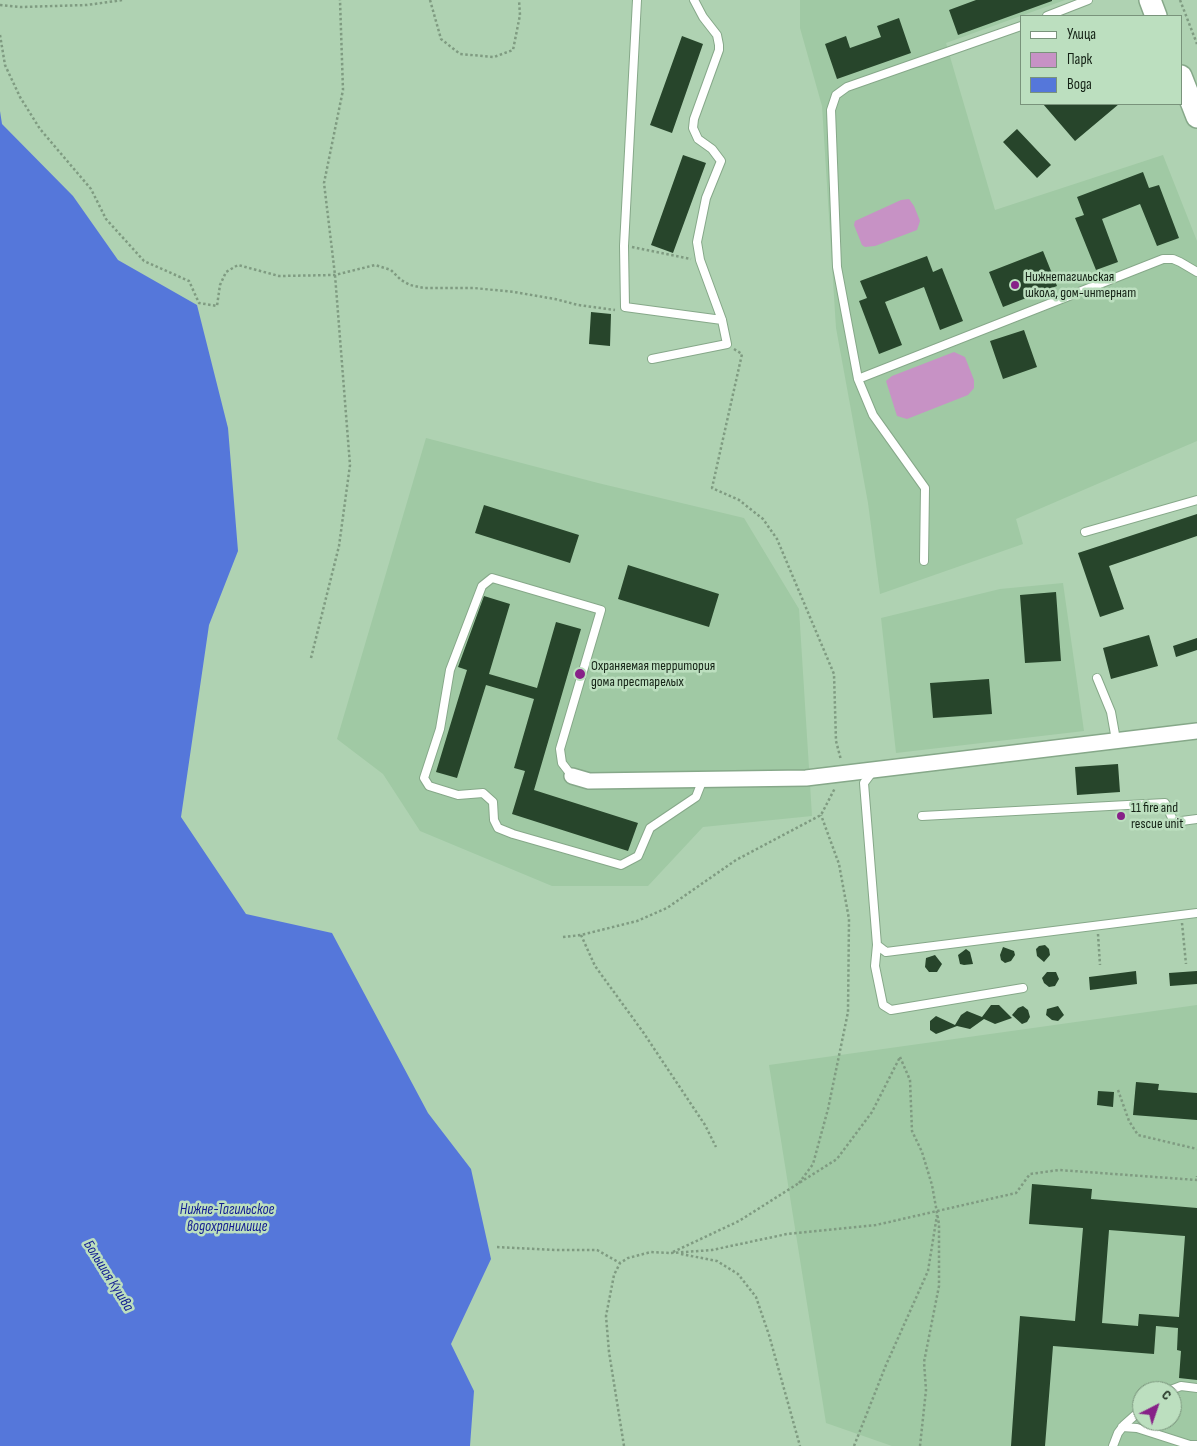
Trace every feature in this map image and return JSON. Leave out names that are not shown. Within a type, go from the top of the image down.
[{"type":"main road","points":[[1150,0],[1156,15]]},
{"type":"main road","points":[[1186,84],[1197,117]]},
{"type":"street","points":[[572,776],[589,781],[806,778],[1197,731]]},
{"type":"lane","points":[[637,0],[624,246],[625,307],[722,320]]},
{"type":"lane","points":[[652,360],[727,344],[722,320],[700,260],[697,242],[706,198],[722,161],[712,149],[698,139],[693,128],[694,119],[719,50],[719,45],[717,34],[703,17],[694,0]]},
{"type":"lane","points":[[1050,15],[1087,0]]},
{"type":"lane","points":[[924,561],[925,488],[873,415],[858,379],[837,267],[831,110],[836,95],[847,87],[1020,26]]},
{"type":"lane","points":[[858,379],[1163,259],[1173,259],[1197,272]]},
{"type":"lane","points":[[1085,532],[1197,500]]},
{"type":"lane","points":[[572,776],[562,763],[560,749],[601,610],[492,578],[482,586],[450,670],[440,729],[424,778],[428,786],[458,795],[483,793],[493,802],[494,820],[498,828],[621,865],[638,856],[650,828],[696,797],[703,779]]},
{"type":"lane","points":[[1097,678],[1111,712],[1116,740]]},
{"type":"lane","points":[[875,769],[864,783],[877,945],[875,966],[883,1005],[891,1010],[1023,988]]},
{"type":"lane","points":[[922,816],[1164,803],[1174,822],[1197,819]]},
{"type":"lane","points":[[877,945],[886,952],[1197,913]]},
{"type":"lane","points":[[1182,1386],[1197,1388]]},
{"type":"lane","points":[[1114,1446],[1118,1433],[1132,1418]]},
{"type":"lane","points":[[1122,1427],[1137,1428],[1190,1445],[1197,1445]]},
{"type":"path","points":[[0,6],[87,5],[123,0]]},
{"type":"path","points":[[311,658],[339,546],[350,465],[335,275],[324,183],[343,90],[340,0]]},
{"type":"path","points":[[430,0],[441,39],[460,54],[494,57],[513,50],[520,15],[519,0]]},
{"type":"path","points":[[1180,0],[1197,44]]},
{"type":"path","points":[[0,35],[6,65],[20,97],[40,129],[91,188],[106,219],[144,261],[188,282],[199,303],[217,306],[220,285],[226,272],[238,265],[279,276],[335,275],[375,265],[391,270],[401,280],[410,285],[424,288],[474,288],[514,292],[614,311],[625,307]]},
{"type":"path","points":[[624,246],[700,260]]},
{"type":"path","points":[[563,937],[581,935],[637,922],[667,908],[736,860],[821,814],[844,772],[836,741],[834,674],[777,539],[763,519],[739,500],[712,488],[742,354],[727,344]]},
{"type":"path","points":[[799,1183],[813,1164],[828,1109],[848,1012],[849,919],[839,864],[821,814]]},
{"type":"path","points":[[1181,914],[1186,964]]},
{"type":"path","points":[[1097,925],[1100,965]]},
{"type":"path","points":[[581,935],[595,966],[644,1032],[704,1125],[716,1147]]},
{"type":"path","points":[[671,1253],[738,1221],[837,1159],[872,1112],[900,1057],[910,1080],[912,1131],[932,1185],[939,1224],[939,1286],[924,1362],[926,1390],[920,1446]]},
{"type":"path","points":[[1118,1090],[1130,1121],[1138,1135],[1197,1149]]},
{"type":"path","points":[[671,1253],[712,1250],[787,1234],[876,1226],[1016,1193],[1030,1174],[1059,1170],[1197,1179]]},
{"type":"path","points":[[854,1446],[886,1365],[928,1271],[937,1211]]},
{"type":"path","points":[[497,1247],[597,1250],[620,1263]]},
{"type":"path","points":[[624,1446],[609,1352],[606,1316],[614,1275],[620,1263],[628,1258],[651,1252],[689,1254],[717,1261],[738,1274],[756,1297],[769,1335],[800,1446]]},
{"type":"shaded area","name":"Нижнетагильская школа, дом-интернат","points":[[800,0],[1065,0],[946,43],[995,210],[1163,155],[1197,241],[1197,441],[1016,519],[1023,544],[880,594],[868,503],[836,328],[822,106],[800,28]]},
{"type":"shaded area","name":"Охраняемая территория дома престарелых","points":[[426,438],[598,483],[744,518],[799,609],[812,816],[703,827],[648,886],[552,886],[420,831],[383,774],[337,739]]},
{"type":"shaded area","points":[[1063,583],[1084,731],[896,753],[881,618],[1000,589]]},
{"type":"shaded area","points":[[1197,1005],[1197,1446],[892,1446],[826,1423],[769,1065]]},
{"type":"green space","points":[[909,199],[920,221],[917,230],[875,246],[865,247],[862,245],[854,225],[855,221],[901,200]]},
{"type":"green space","points":[[954,352],[965,357],[974,380],[974,388],[968,395],[907,419],[897,416],[886,381],[892,376]]},
{"type":"water","name":"Нижне-Тагильское водохранилище","points":[[0,111],[2,124],[73,196],[118,260],[197,305],[228,428],[238,551],[209,625],[181,817],[246,914],[332,933],[428,1113],[471,1169],[491,1259],[451,1344],[474,1391],[470,1446],[0,1446]]},
{"type":"building","points":[[976,0],[1052,1],[958,35],[949,10]]},
{"type":"building","points":[[899,18],[911,53],[837,79],[825,44],[846,36],[850,48],[881,37],[877,26]]},
{"type":"building","points":[[682,36],[703,44],[672,133],[650,125]]},
{"type":"building","points":[[1044,105],[1118,105],[1075,141]]},
{"type":"building","points":[[1017,129],[1051,165],[1037,178],[1003,142]]},
{"type":"building","points":[[683,155],[706,163],[673,253],[651,245]]},
{"type":"building","points":[[1143,172],[1149,188],[1159,185],[1179,238],[1157,246],[1140,204],[1102,219],[1118,262],[1096,270],[1075,218],[1084,215],[1077,197]]},
{"type":"building","points":[[1043,251],[1057,286],[1003,307],[989,272]]},
{"type":"building","points":[[927,256],[933,272],[942,268],[963,321],[940,330],[924,287],[885,302],[902,345],[879,354],[859,301],[867,298],[860,281]]},
{"type":"building","points":[[591,312],[611,314],[610,346],[589,344]]},
{"type":"building","points":[[1024,330],[1037,367],[1003,379],[990,341]]},
{"type":"building","points":[[484,505],[579,535],[570,563],[475,533]]},
{"type":"building","points":[[1197,514],[1197,536],[1109,566],[1124,609],[1100,617],[1078,553]]},
{"type":"building","points":[[628,565],[719,594],[709,627],[618,599]]},
{"type":"building","points":[[1056,592],[1061,661],[1025,663],[1020,595]]},
{"type":"building","points":[[484,596],[510,604],[489,674],[537,688],[556,622],[581,629],[534,790],[638,823],[628,851],[512,814],[525,771],[514,768],[534,699],[486,685],[457,778],[436,772],[467,670],[458,667]]},
{"type":"building","points":[[1149,635],[1158,666],[1111,679],[1103,648]]},
{"type":"building","points":[[1197,638],[1197,650],[1176,657],[1173,646]]},
{"type":"building","points":[[989,679],[992,714],[933,718],[930,683]]},
{"type":"building","points":[[1118,764],[1120,792],[1077,795],[1075,767]]},
{"type":"building","points":[[1045,945],[1049,949],[1050,955],[1044,962],[1037,956],[1036,949],[1039,946]]},
{"type":"building","points":[[1003,947],[1014,951],[1015,955],[1011,961],[1005,963],[1001,960],[1000,955]]},
{"type":"building","points":[[966,949],[970,952],[973,964],[960,964],[958,955]]},
{"type":"building","points":[[935,955],[942,964],[937,972],[929,972],[925,967],[926,958]]},
{"type":"building","points":[[1136,971],[1137,984],[1090,990],[1089,977]]},
{"type":"building","points":[[1197,971],[1197,984],[1170,986],[1169,973]]},
{"type":"building","points":[[1047,972],[1056,972],[1059,979],[1055,986],[1049,987],[1044,983],[1042,978]]},
{"type":"building","points":[[991,1005],[999,1005],[1012,1018],[995,1024],[984,1019],[970,1029],[957,1026],[936,1034],[930,1030],[930,1021],[936,1016],[955,1025],[961,1015],[967,1011],[982,1017]]},
{"type":"building","points":[[1023,1006],[1028,1010],[1030,1017],[1027,1022],[1022,1024],[1012,1015],[1018,1008]]},
{"type":"building","points":[[1058,1006],[1064,1015],[1058,1021],[1052,1020],[1046,1015],[1047,1009]]},
{"type":"building","points":[[1136,1082],[1159,1084],[1158,1090],[1197,1093],[1197,1120],[1133,1115]]},
{"type":"building","points":[[1098,1091],[1114,1092],[1113,1107],[1097,1105]]},
{"type":"building","points":[[1032,1184],[1092,1189],[1091,1199],[1197,1208],[1197,1380],[1179,1378],[1181,1351],[1177,1350],[1178,1328],[1156,1326],[1154,1354],[1053,1346],[1045,1446],[1011,1446],[1020,1316],[1075,1321],[1083,1228],[1029,1224]],"holes":[[[1109,1230],[1185,1236],[1179,1317],[1139,1314],[1138,1326],[1102,1323]]]},
{"type":"place","name":"Нижнетагильская школа, дом-интернат","points":[[1015,285]]},
{"type":"place","name":"Охраняемая территория дома престарелых","points":[[580,674]]},
{"type":"place","name":"11 fire and rescue unit","points":[[1121,816]]},
{"type":"water label","name":"Большая Кушва","points":[[108,1276]]}]
